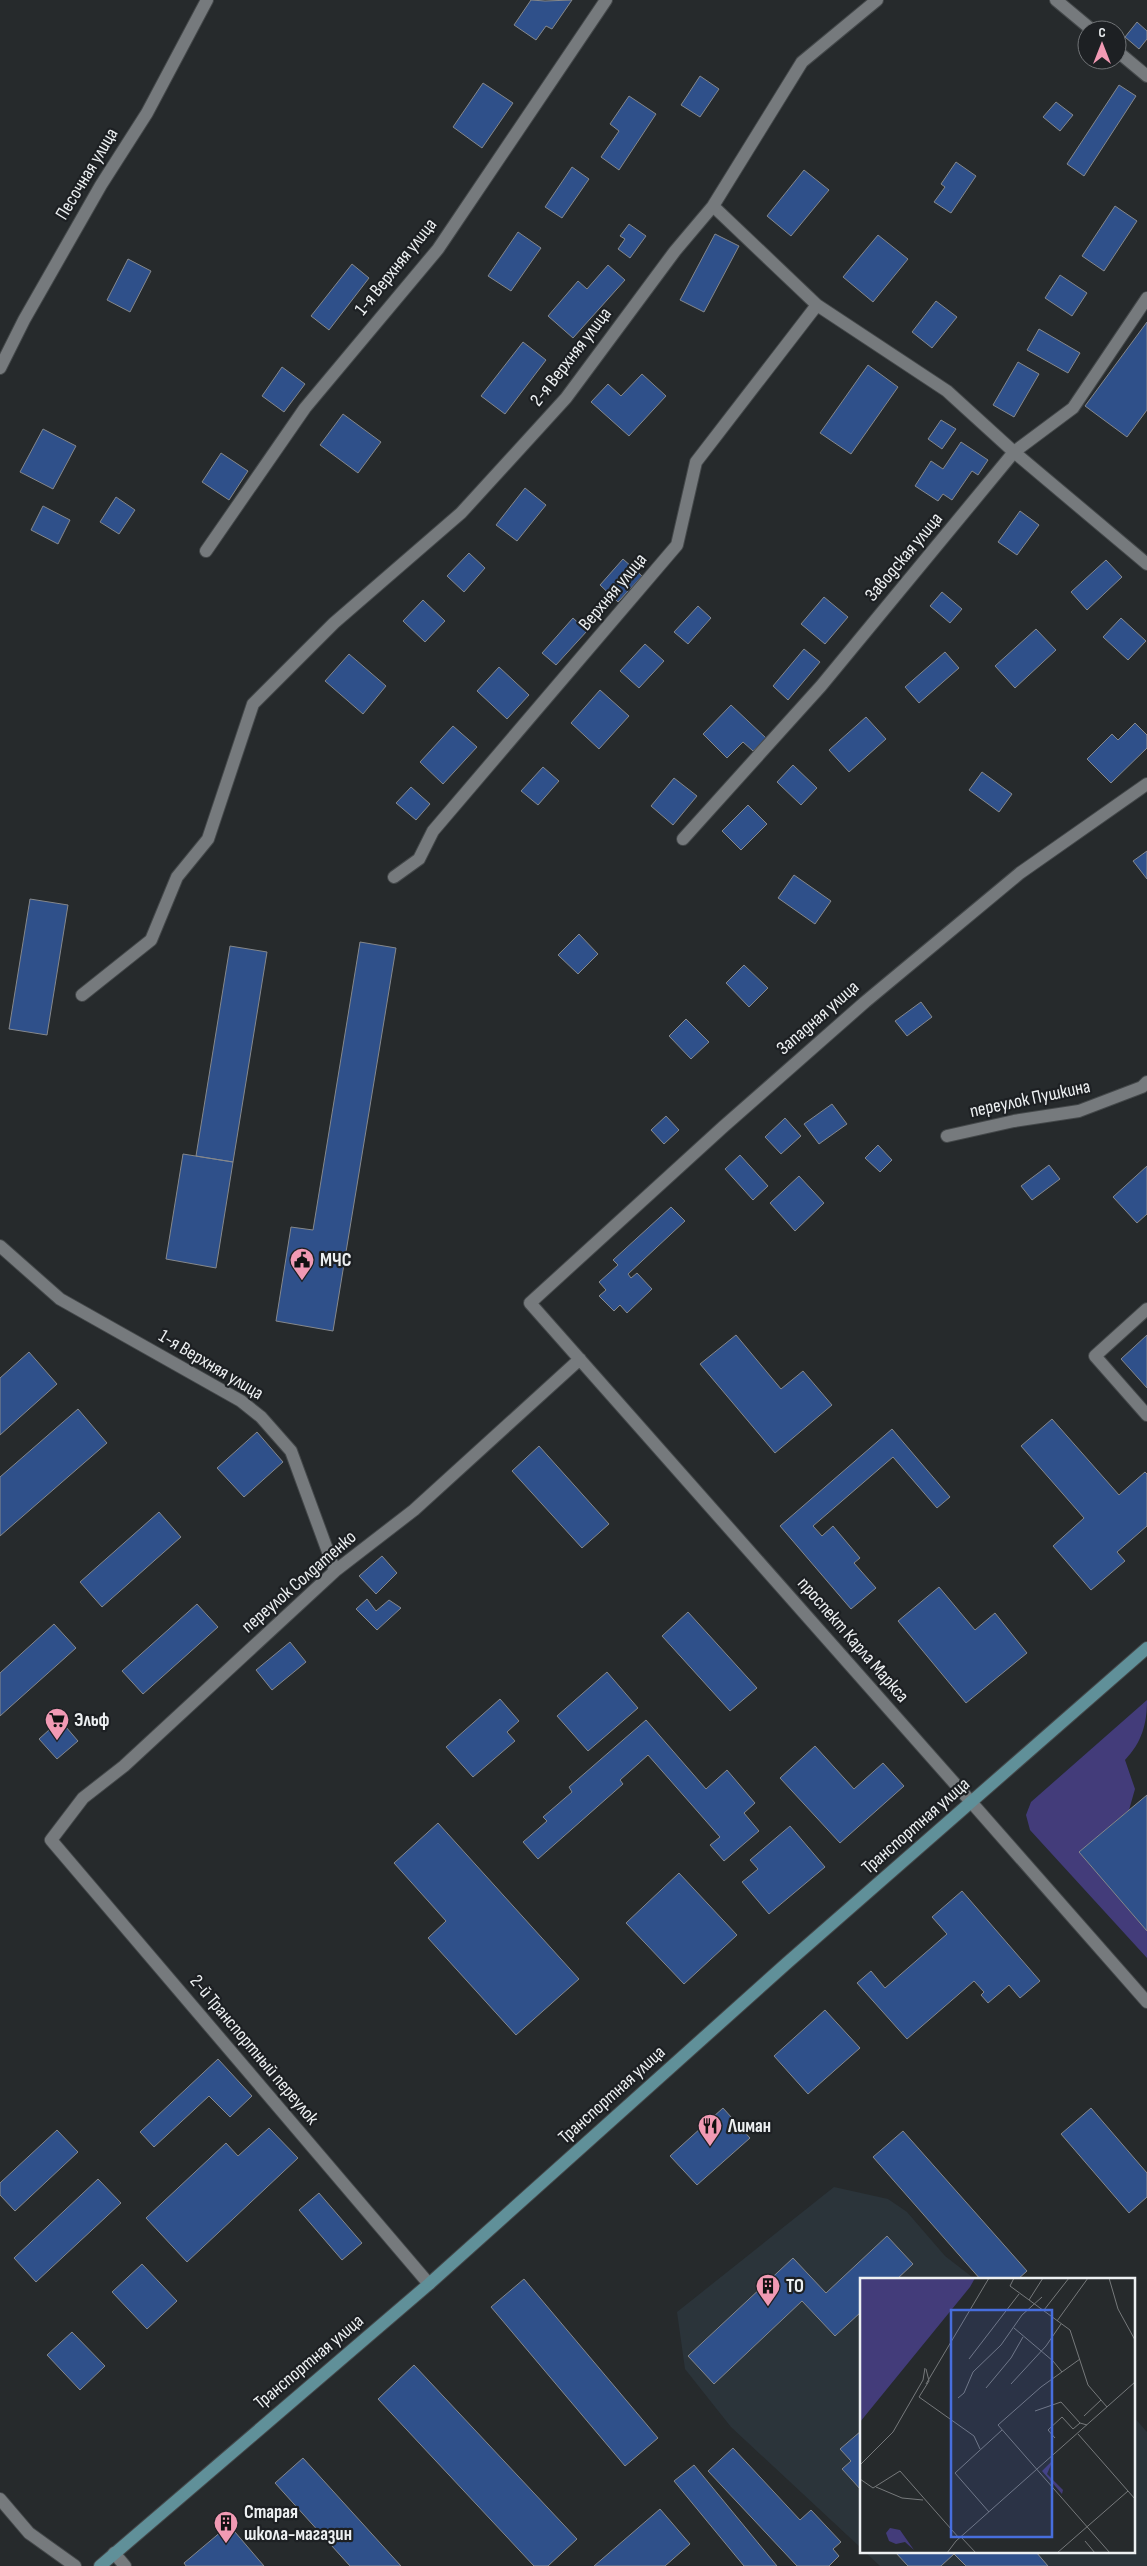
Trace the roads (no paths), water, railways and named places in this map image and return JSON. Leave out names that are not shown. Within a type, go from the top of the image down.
[{"type":"main road","name":"Транспортная улица","points":[[100,2566],[429,2284],[787,1963],[1147,1648]]},
{"type":"street","name":"Песочная улица","points":[[0,368],[24,320],[96,193],[147,113],[207,0]]},
{"type":"street","name":"1-я Верхняя улица","points":[[206,551],[305,408],[438,249],[606,0]]},
{"type":"street","name":"2-я Верхняя улица","points":[[82,995],[151,940],[176,877],[208,839],[253,704],[334,623],[468,506],[566,398],[675,251],[713,206],[802,62],[878,0]]},
{"type":"street","points":[[1056,0],[1080,20]]},
{"type":"street","points":[[1127,59],[1147,76]]},
{"type":"street","points":[[713,206],[817,305],[947,391],[1014,452],[1147,564]]},
{"type":"street","name":"Заводская улица","points":[[683,839],[820,686],[1014,452],[1073,408],[1147,298]]},
{"type":"street","name":"Верхняя улица","points":[[394,877],[419,859],[433,832],[677,545],[696,462],[817,305]]},
{"type":"street","name":"Западная улица","points":[[530,1302],[843,1020],[1020,873],[1147,784]]},
{"type":"street","name":"переулок Пушкина","points":[[947,1136],[1014,1121],[1079,1111],[1142,1087],[1147,1082]]},
{"type":"street","name":"1-я Верхняя улица","points":[[0,1246],[60,1299],[241,1401],[261,1417],[291,1451],[335,1571]]},
{"type":"street","name":"проспект Карла Маркса","points":[[530,1302],[1147,2002]]},
{"type":"street","points":[[1147,1309],[1095,1356],[1147,1415]]},
{"type":"street","name":"переулок Солдатенко","points":[[51,1840],[82,1798],[124,1766],[335,1571],[414,1510],[580,1359]]},
{"type":"street","name":"2-й Транспортный переулок","points":[[51,1840],[429,2284]]},
{"type":"street","points":[[0,2499],[29,2533],[75,2566]]},
{"type":"street","points":[[114,2553],[125,2566]]},
{"type":"place","name":"МЧС","points":[[302,1281]]},
{"type":"place","name":"Эльф","points":[[57,1741]]},
{"type":"place","name":"Лиман","points":[[710,2147]]},
{"type":"place","name":"ТО","points":[[768,2307]]},
{"type":"place","name":"Старая школа-магазин","points":[[226,2544]]}]
